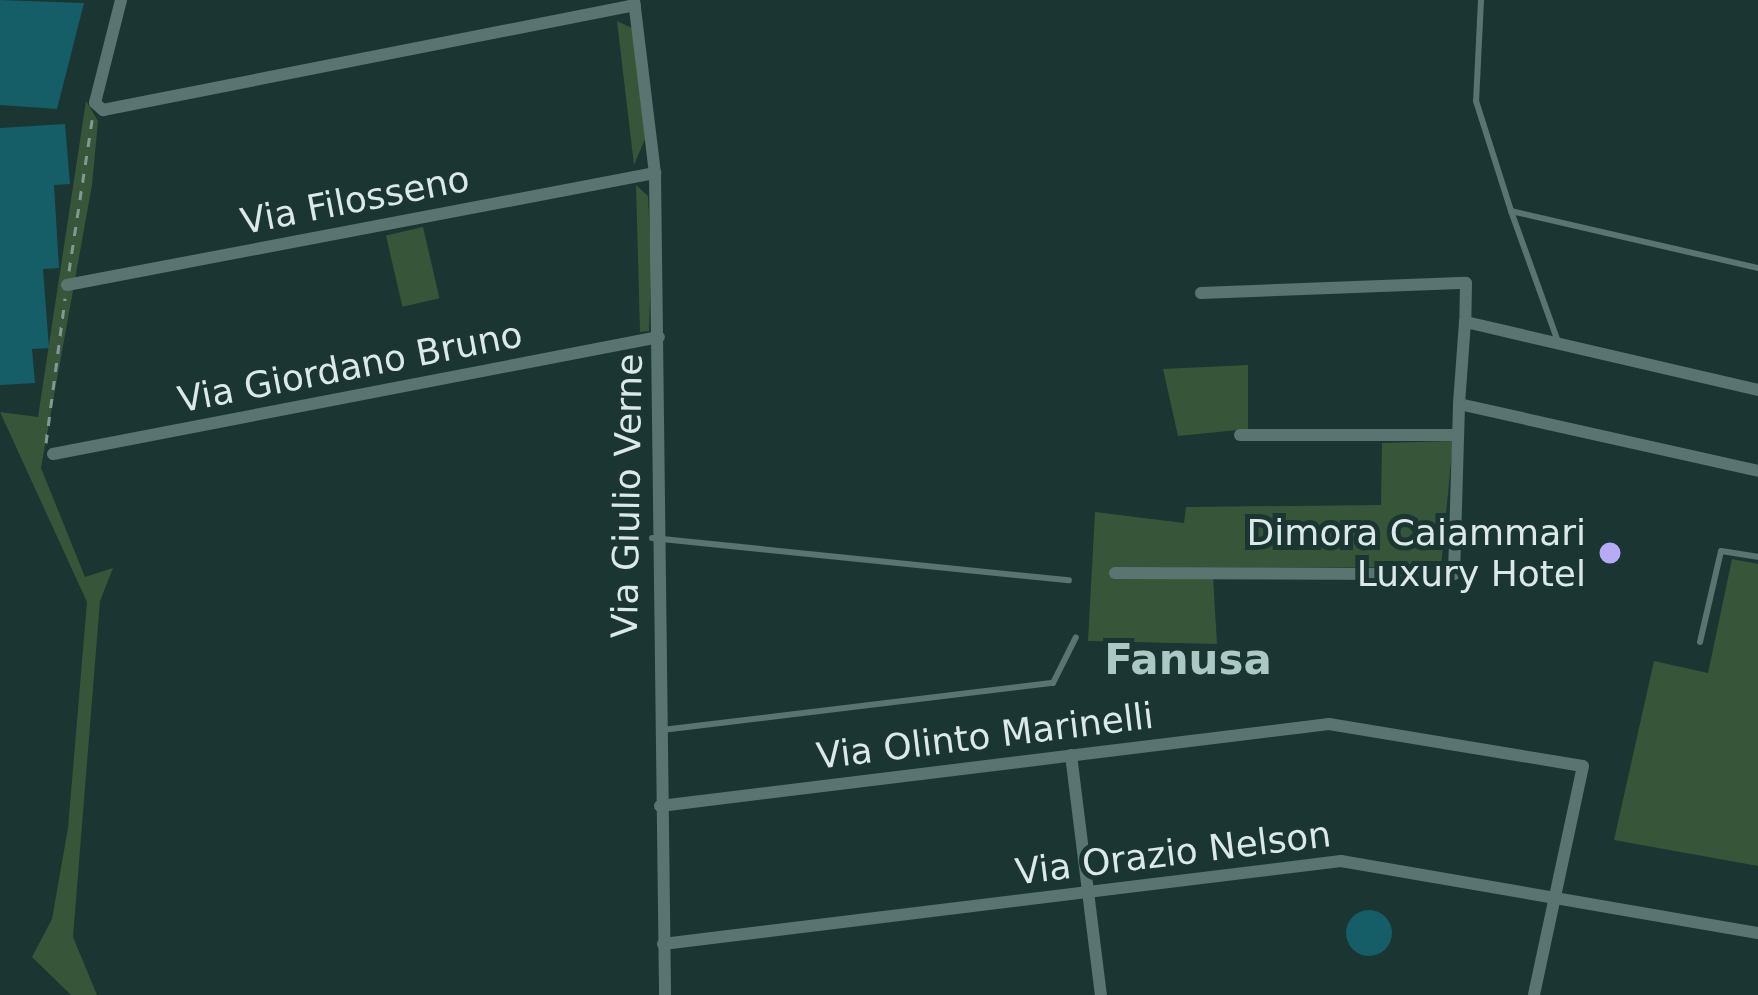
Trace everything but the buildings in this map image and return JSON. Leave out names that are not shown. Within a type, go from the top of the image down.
[{"type":"street","points":[[121,0],[95,103],[634,3]]},
{"type":"street","name":"Via Giulio Verne","points":[[634,3],[655,173],[659,338],[652,538],[664,995]]},
{"type":"street","name":"Via Filosseno","points":[[67,285],[655,173]]},
{"type":"street","points":[[1114,574],[1454,574],[1466,283],[1202,293]]},
{"type":"street","points":[[1466,322],[1758,390]]},
{"type":"street","name":"Via Giordano Bruno","points":[[53,454],[659,338]]},
{"type":"street","points":[[1460,404],[1758,471]]},
{"type":"street","points":[[1240,435],[1458,435]]},
{"type":"street","name":"Via Olinto Marinelli","points":[[660,806],[1329,724],[1583,766],[1534,995]]},
{"type":"street","points":[[1071,755],[1101,995]]},
{"type":"street","name":"Via Orazio Nelson","points":[[663,944],[1341,861],[1758,933]]},
{"type":"lane","points":[[1481,0],[1476,101],[1559,344]]},
{"type":"lane","points":[[1511,212],[1758,268]]},
{"type":"lane","points":[[652,538],[1069,580]]},
{"type":"lane","points":[[1700,642],[1721,550],[1758,557]]},
{"type":"lane","points":[[659,730],[1052,683],[1076,637]]},
{"type":"green space","points":[[617,21],[632,28],[645,139],[634,165]]},
{"type":"green space","points":[[86,101],[98,121],[92,185],[41,468],[85,577],[113,568],[100,601],[73,937],[97,995],[71,995],[32,957],[52,919],[68,828],[87,602],[0,412],[38,417]]},
{"type":"green space","points":[[636,185],[648,196],[651,263],[649,331],[640,332]]},
{"type":"green space","points":[[423,227],[439,298],[402,307],[386,236]]},
{"type":"green space","points":[[1248,365],[1248,429],[1178,436],[1163,369]]},
{"type":"green space","points":[[1453,441],[1441,567],[1112,568],[1213,577],[1217,644],[1088,641],[1095,512],[1184,523],[1186,507],[1381,505],[1382,443]]},
{"type":"green space","points":[[1732,559],[1758,564],[1758,866],[1614,840],[1654,661],[1708,673]]},
{"type":"place","name":"Dimora Caiammari Luxury Hotel","points":[[1610,553]]},
{"type":"district","name":"Fanusa","points":[[1188,660]]}]
